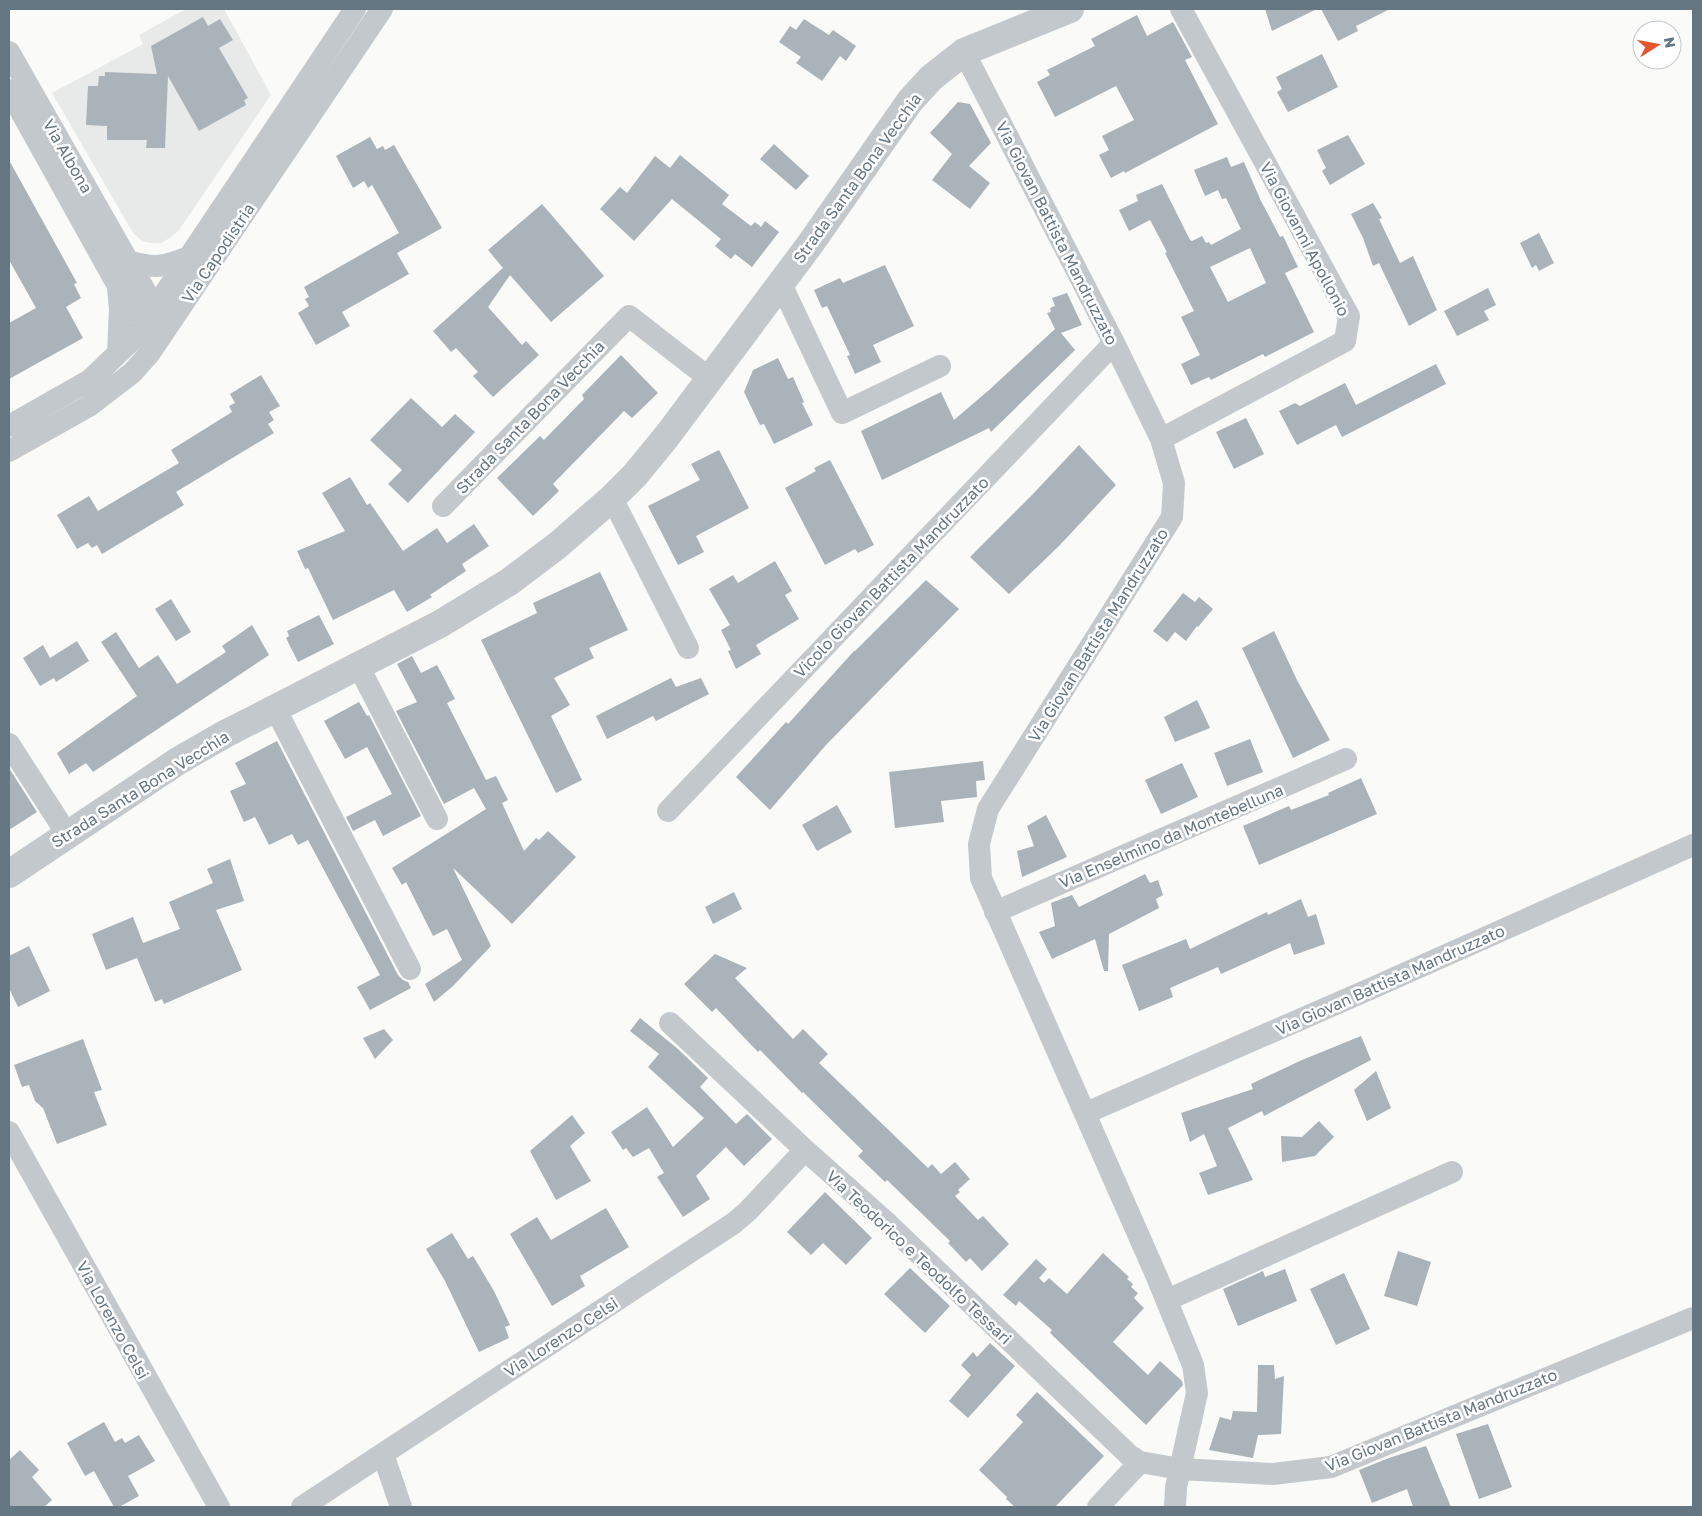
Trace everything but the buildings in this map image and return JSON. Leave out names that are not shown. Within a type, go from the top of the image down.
[{"type":"street","name":"Via Capodistria","points":[[9,451],[90,406],[132,373],[149,354],[155,321],[189,257],[355,9]]},
{"type":"street","name":"Via Capodistria","points":[[9,426],[90,380],[155,321],[382,9]]},
{"type":"street","name":"Strada Santa Bona Vecchia","points":[[9,874],[178,761],[275,708],[440,624],[509,582],[558,545],[612,498],[635,475],[662,442],[781,284],[910,101],[936,74],[964,52],[1070,9]]},
{"type":"street","name":"Via Giovanni Apollonio","points":[[1162,438],[1345,340],[1350,316],[1181,9]]},
{"type":"street","name":"Via Albona","points":[[9,52],[128,261],[155,321]]},
{"type":"street","name":"Via Giovan Battista Mandruzzato","points":[[964,52],[1162,438],[1174,482],[1172,517],[988,810],[979,844],[981,878],[1086,1113],[1193,1365],[1197,1393],[1176,1487],[1175,1507]]},
{"type":"street","name":"Via Albona","points":[[9,90],[128,304],[155,321]]},
{"type":"street","points":[[128,261],[144,266],[158,267],[189,257]]},
{"type":"street","points":[[781,284],[842,413],[940,366]]},
{"type":"street","name":"Via Albona","points":[[118,285],[120,309],[118,353]]},
{"type":"street","name":"Strada Santa Bona Vecchia","points":[[443,506],[629,316],[710,379]]},
{"type":"street","name":"Vicolo Giovan Battista Mandruzzato","points":[[668,811],[1114,344]]},
{"type":"street","points":[[612,498],[688,648]]},
{"type":"street","points":[[359,666],[437,819]]},
{"type":"street","points":[[275,708],[410,969]]},
{"type":"street","points":[[9,744],[67,834]]},
{"type":"street","name":"Via Enselmino da Montebelluna","points":[[995,912],[1346,760]]},
{"type":"street","name":"Via Giovan Battista Mandruzzato","points":[[1086,1113],[1693,845]]},
{"type":"street","name":"Via Teodorico e Teodolfo Tessari","points":[[670,1023],[805,1150],[886,1222],[1129,1455],[1140,1462],[1180,1468]]},
{"type":"street","name":"Via Lorenzo Celsi","points":[[9,1132],[219,1507]]},
{"type":"street","name":"Via Lorenzo Celsi","points":[[302,1507],[734,1223],[748,1211],[805,1150]]},
{"type":"street","points":[[1167,1300],[1452,1172]]},
{"type":"street","name":"Via Giovan Battista Mandruzzato","points":[[1180,1468],[1273,1474],[1331,1468],[1693,1318]]},
{"type":"street","points":[[383,1454],[401,1507]]},
{"type":"street","points":[[1098,1507],[1140,1462]]},
{"type":"shaded area","points":[[186,9],[224,9],[271,95],[179,230],[161,243],[150,243],[142,241],[133,233],[52,93],[143,44],[139,35]]}]
